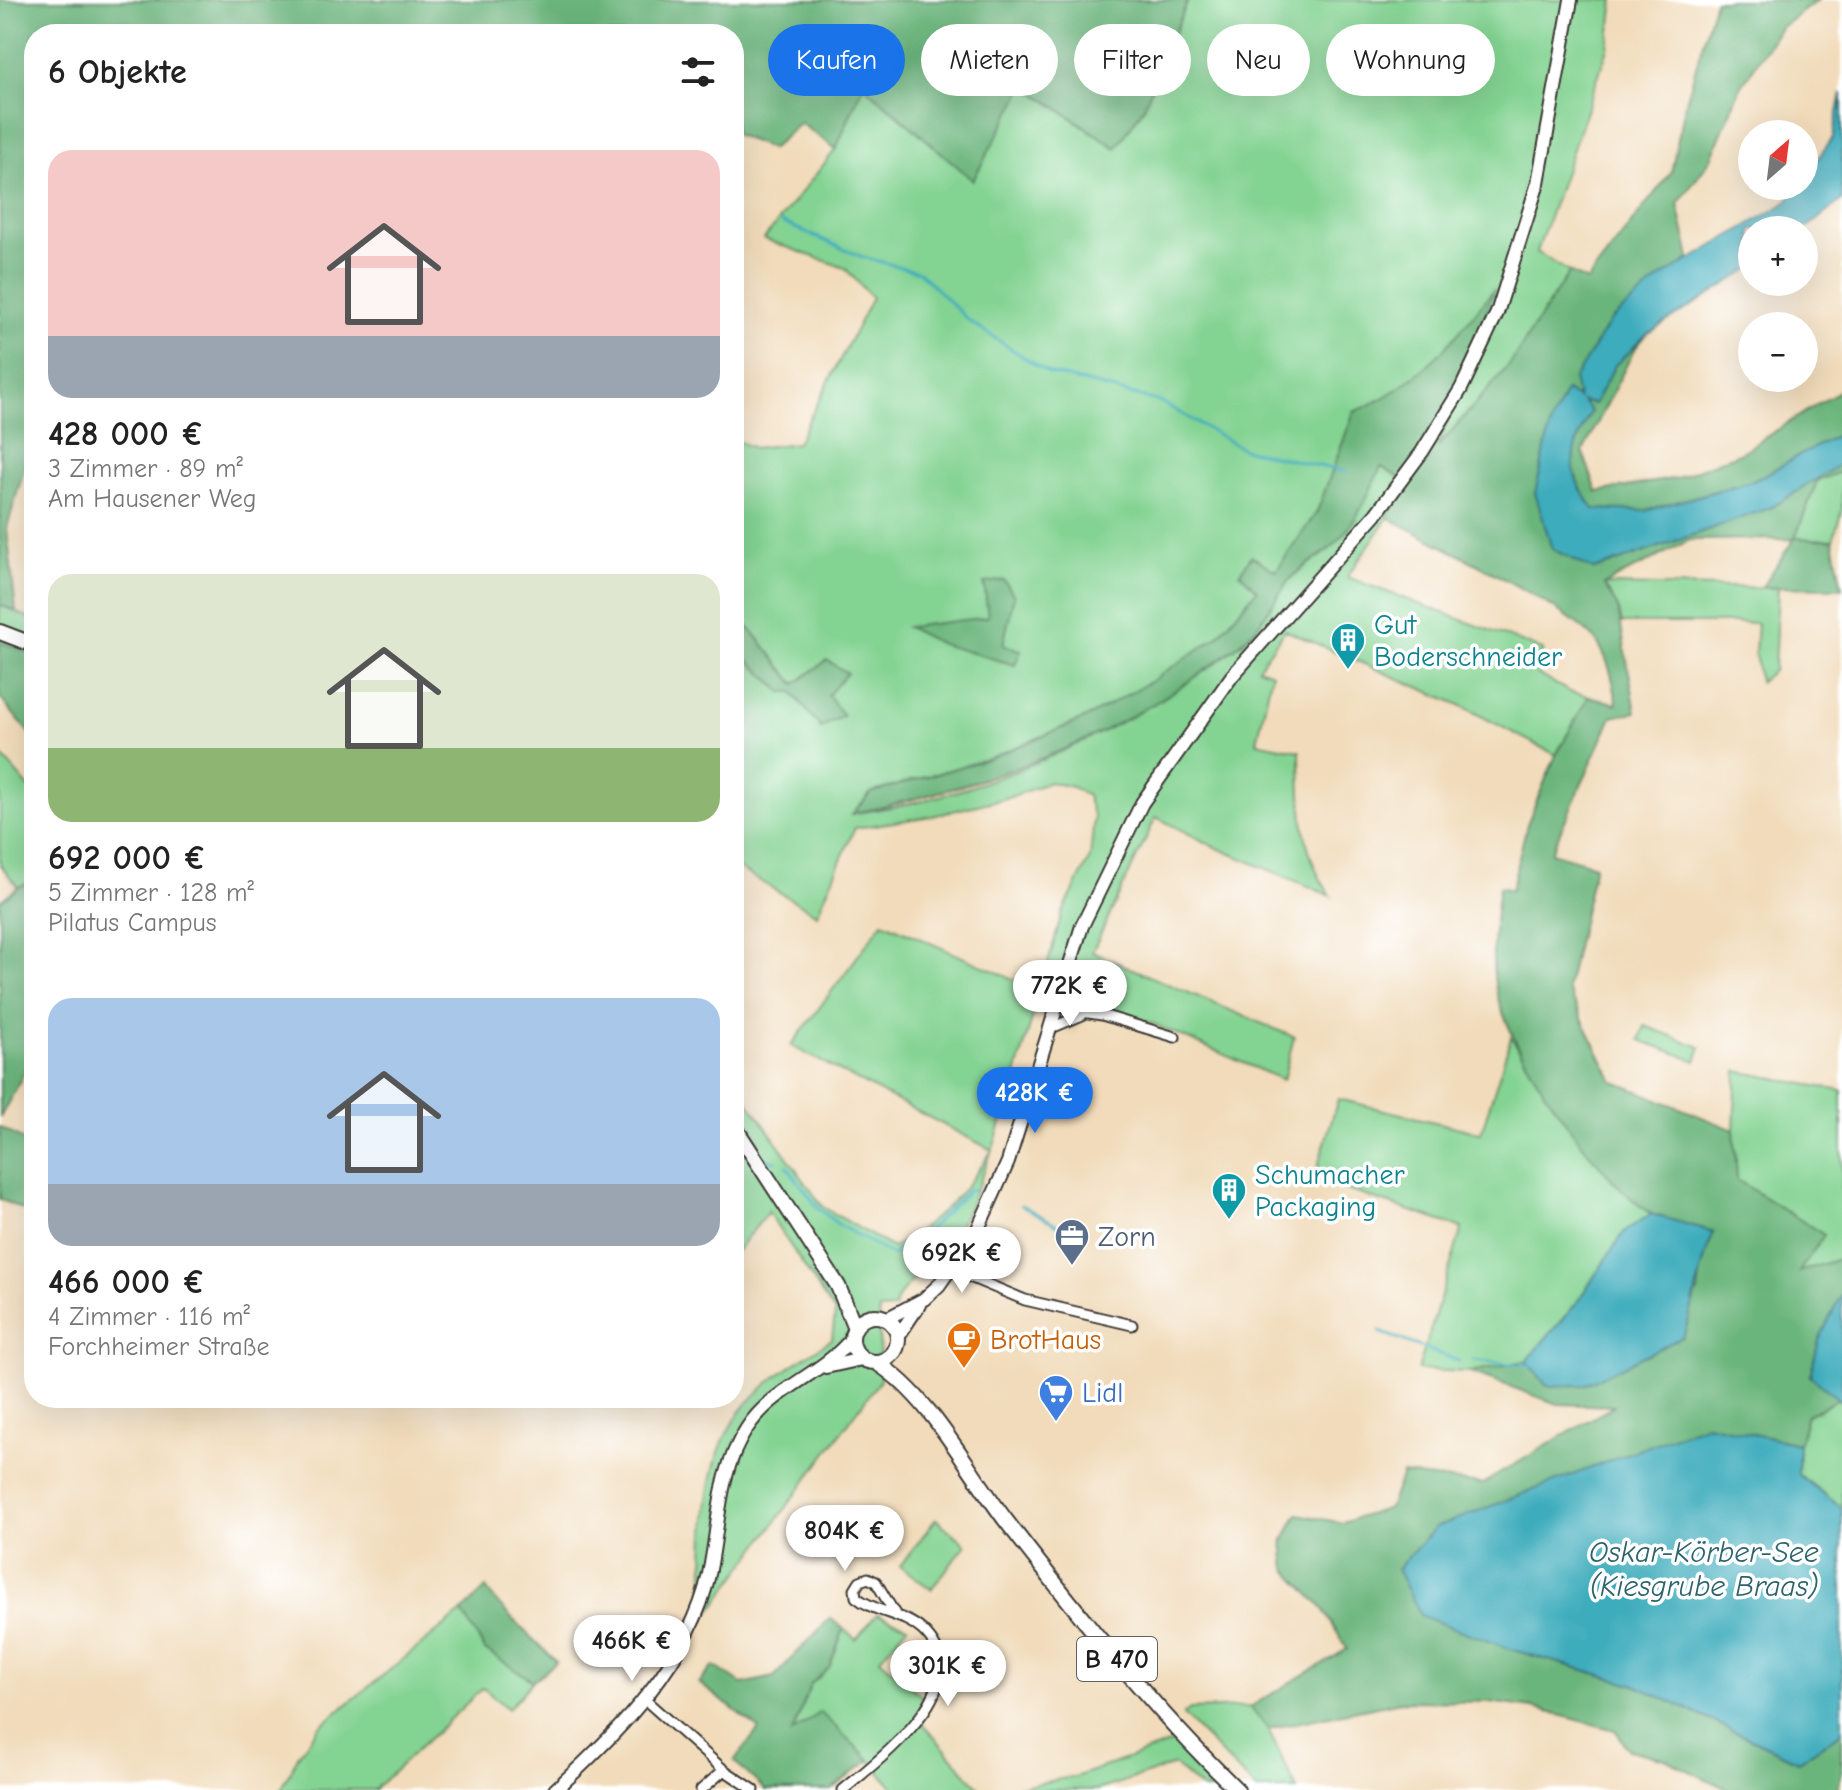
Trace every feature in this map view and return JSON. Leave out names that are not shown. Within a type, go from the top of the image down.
[{"type":"main road","points":[[823,1368],[870,1361],[896,1351],[899,1335],[924,1299],[953,1270],[977,1231],[1001,1181],[1058,996],[1103,879],[1142,803],[1223,688],[1376,514],[1422,452],[1461,389],[1497,313],[1538,183],[1571,0]]},
{"type":"main road","points":[[0,632],[24,641]]},
{"type":"main road","points":[[744,1141],[838,1286],[871,1316],[886,1319],[924,1299]]},
{"type":"main road","points":[[838,1286],[856,1353],[870,1361]]},
{"type":"main road","points":[[555,1790],[606,1741],[643,1698],[680,1647],[709,1575],[717,1504],[727,1465],[747,1427],[772,1399],[823,1368],[871,1316]]},
{"type":"main road","points":[[886,1319],[899,1335]]},
{"type":"main road","name":"B 470","points":[[896,1351],[909,1387],[1006,1520],[1101,1640],[1178,1730],[1237,1790]]},
{"type":"main road","name":"B 470","points":[[870,1361],[909,1387]]},
{"type":"street","points":[[1058,996],[1069,1010],[1102,1015]]},
{"type":"street","points":[[1058,996],[1102,1015],[1175,1037]]},
{"type":"street","points":[[1049,1029],[1086,1014]]},
{"type":"street","points":[[953,1270],[1025,1300],[1132,1325]]},
{"type":"street","points":[[843,1790],[926,1711],[939,1685],[940,1669],[932,1642],[912,1623],[856,1597],[855,1589],[860,1581],[868,1578],[876,1582],[895,1614]]},
{"type":"street","points":[[643,1698],[724,1770],[754,1790]]},
{"type":"street","points":[[701,1790],[724,1770]]},
{"type":"green space","points":[[0,0],[1188,0],[1178,24],[1074,24],[1074,96],[1149,96],[1116,148],[1040,96],[1058,96],[1058,24],[921,24],[921,96],[1019,96],[973,180],[876,96],[905,96],[905,24],[768,24],[768,96],[858,96],[836,149],[800,123],[771,149],[744,138],[744,24],[24,24],[24,469],[7,528],[16,611],[0,605]]},
{"type":"green space","points":[[1188,0],[1614,0],[1608,48],[1537,252],[1569,272],[1511,363],[1436,449],[1492,292],[1447,350],[1385,400],[1354,412],[1317,512],[1276,572],[1252,556],[1257,590],[1218,636],[1155,679],[1086,718],[990,758],[871,793],[853,813],[954,792],[1007,774],[1111,728],[1204,671],[1244,641],[1291,578],[1343,536],[1381,467],[1412,483],[1347,577],[1543,650],[1537,674],[1570,692],[1589,696],[1556,755],[1460,705],[1285,630],[1258,668],[1272,673],[1257,742],[1300,751],[1307,844],[1331,896],[1215,847],[1156,817],[1092,952],[1294,1037],[1283,1080],[1151,1023],[1040,992],[992,1150],[791,1046],[883,922],[1040,991],[1062,914],[1090,858],[1094,818],[1087,796],[1072,787],[1049,782],[1014,796],[932,816],[855,828],[817,914],[744,872],[744,656],[782,692],[795,685],[744,624],[744,444],[754,448],[797,443],[872,298],[845,268],[764,239],[836,149],[858,96],[905,96],[905,85],[921,85],[921,96],[1040,96],[1116,148],[1149,96],[1191,96],[1191,24],[1178,24]]},
{"type":"green space","points":[[1715,0],[1818,0],[1780,28],[1740,88],[1711,159],[1678,204],[1690,258],[1610,321],[1579,399],[1566,392],[1551,423],[1594,570],[1772,507],[1842,463],[1842,471],[1817,481],[1795,538],[1833,540],[1842,588],[1762,587],[1794,539],[1690,540],[1604,585],[1618,608],[1636,712],[1612,717],[1551,852],[1595,865],[1567,988],[1613,1081],[1734,1130],[1737,1180],[1824,1235],[1799,1272],[1842,1258],[1842,1293],[1819,1340],[1810,1376],[1839,1399],[1807,1415],[1799,1444],[1706,1424],[1513,1650],[1633,1684],[1798,1761],[1842,1732],[1842,1770],[1838,1790],[1729,1790],[1665,1759],[1629,1750],[1615,1730],[1533,1708],[1489,1702],[1401,1701],[1268,1729],[1250,1707],[1347,1649],[1323,1609],[1286,1569],[1283,1542],[1298,1514],[1342,1523],[1389,1508],[1402,1474],[1482,1484],[1613,1406],[1557,1404],[1471,1372],[1526,1361],[1547,1386],[1698,1293],[1702,1259],[1714,1232],[1650,1213],[1605,1172],[1580,1142],[1534,1075],[1502,1010],[1495,984],[1493,948],[1499,887],[1511,890],[1527,824],[1556,755],[1589,696],[1617,704],[1606,659],[1599,645],[1586,631],[1534,596],[1387,517],[1411,483],[1381,467],[1361,508],[1342,536],[1291,578],[1243,641],[1198,675],[1106,730],[1058,752],[959,787],[852,814],[871,793],[990,758],[1086,718],[1155,679],[1218,636],[1257,590],[1240,573],[1251,556],[1276,571],[1317,512],[1354,412],[1415,376],[1464,327],[1494,289],[1438,447],[1511,363],[1569,272],[1587,281],[1671,172],[1685,106]]},
{"type":"green space","points":[[1647,334],[1634,350],[1583,452],[1597,492],[1677,478],[1742,452],[1842,389],[1842,438],[1839,434],[1755,480],[1645,511],[1594,509],[1574,472],[1574,451],[1590,411],[1580,400],[1594,404],[1615,365]]},
{"type":"green space","points":[[1842,471],[1842,510],[1833,540],[1795,539],[1817,481]]},
{"type":"green space","points":[[1004,580],[1014,596],[1003,645],[1021,650],[1015,665],[941,644],[907,627],[988,617],[984,583]]},
{"type":"green space","points":[[1603,585],[1778,588],[1774,670],[1759,682],[1755,652],[1757,623],[1622,623],[1618,608]]},
{"type":"green space","points":[[0,605],[24,616],[24,650],[0,642]]},
{"type":"green space","points":[[744,624],[795,684],[827,660],[847,673],[828,695],[843,716],[821,728],[792,692],[782,692],[744,656]]},
{"type":"green space","points":[[0,642],[24,650],[24,727],[0,698]]},
{"type":"green space","points":[[0,754],[24,782],[24,885],[18,887],[0,864]]},
{"type":"green space","points":[[24,885],[24,1073],[0,1118],[0,901]]},
{"type":"green space","points":[[1645,1026],[1701,1047],[1696,1061],[1640,1040]]},
{"type":"green space","points":[[1511,1037],[1556,1107],[1614,1182],[1651,1214],[1625,1231],[1575,1305],[1526,1361],[1471,1372],[1418,1370],[1462,1228],[1314,1179],[1338,1099],[1481,1133]]},
{"type":"green space","points":[[1737,1071],[1842,1091],[1842,1258],[1798,1273],[1824,1235],[1737,1180],[1734,1130]]},
{"type":"green space","points":[[744,1096],[823,1207],[893,1248],[949,1205],[992,1150],[979,1185],[948,1245],[903,1291],[894,1309],[879,1310],[880,1380],[703,1621],[706,1512],[716,1459],[726,1435],[740,1412],[760,1390],[832,1339],[835,1313],[768,1212],[744,1242]]},
{"type":"green space","points":[[0,1127],[24,1140],[24,1210],[0,1199]]},
{"type":"green space","points":[[1839,1399],[1842,1402],[1842,1508],[1798,1474],[1799,1444],[1807,1415]]},
{"type":"green space","points":[[936,1519],[966,1545],[931,1589],[900,1566]]},
{"type":"green space","points":[[486,1588],[510,1617],[556,1662],[533,1681],[485,1650],[462,1612]]},
{"type":"green space","points":[[462,1612],[486,1650],[533,1681],[508,1709],[483,1688],[374,1790],[281,1790],[299,1754],[320,1726]]},
{"type":"green space","points":[[877,1614],[908,1626],[880,1659],[929,1703],[916,1716],[981,1790],[895,1790],[870,1760],[792,1734],[811,1684],[829,1668],[844,1629],[856,1639]]},
{"type":"green space","points":[[830,1618],[844,1629],[829,1668],[811,1684],[792,1733],[820,1712],[870,1760],[831,1790],[765,1790],[734,1761],[759,1729],[699,1683],[714,1666],[742,1684],[774,1677]]},
{"type":"green space","points":[[1250,1707],[1268,1729],[1297,1790],[1257,1790],[1183,1715],[1190,1709]]},
{"type":"green space","points":[[1175,1742],[1224,1790],[1203,1790],[1174,1765],[1098,1790],[1000,1790],[1078,1776]]},
{"type":"water","points":[[1842,93],[1842,200],[1818,219],[1818,216],[1764,216],[1788,200],[1818,200],[1818,158],[1833,137]]},
{"type":"water","points":[[1738,231],[1738,277],[1647,334],[1615,365],[1594,404],[1582,401],[1591,411],[1578,439],[1573,462],[1578,483],[1594,509],[1645,511],[1755,480],[1839,434],[1842,463],[1772,507],[1594,570],[1552,549],[1535,493],[1551,423],[1566,391],[1578,398],[1574,379],[1610,321],[1663,276]]},
{"type":"water","points":[[1651,1214],[1714,1232],[1683,1337],[1584,1385],[1547,1386],[1526,1361],[1575,1305],[1625,1231]]},
{"type":"water","points":[[1842,1293],[1842,1402],[1810,1376],[1819,1340]]},
{"type":"water","name":"Oskar-Körber-See (Kiesgrube Braas)","points":[[1706,1424],[1799,1444],[1798,1474],[1842,1508],[1842,1732],[1798,1761],[1633,1684],[1513,1650],[1421,1616],[1397,1569],[1436,1527]]},
{"type":"waterway","points":[[782,222],[860,256],[919,272],[969,321],[1048,373],[1161,402],[1243,449],[1346,472]]},
{"type":"waterway","points":[[761,1158],[776,1161]]},
{"type":"waterway","points":[[787,1166],[819,1209],[839,1225],[892,1255],[928,1230],[969,1190],[974,1190]]},
{"type":"waterway","points":[[1021,1205],[1065,1229]]},
{"type":"waterway","points":[[1380,1332],[1459,1361]]},
{"type":"waterway","points":[[1473,1360],[1530,1366]]},
{"type":"place","name":"Gut Boderschneider","points":[[1348,671]]},
{"type":"place","name":"Schumacher Packaging","points":[[1229,1221]]},
{"type":"place","name":"Zorn","points":[[1072,1267]]},
{"type":"place","name":"BrotHaus","points":[[964,1370]]},
{"type":"place","name":"Lidl","points":[[1056,1423]]}]
